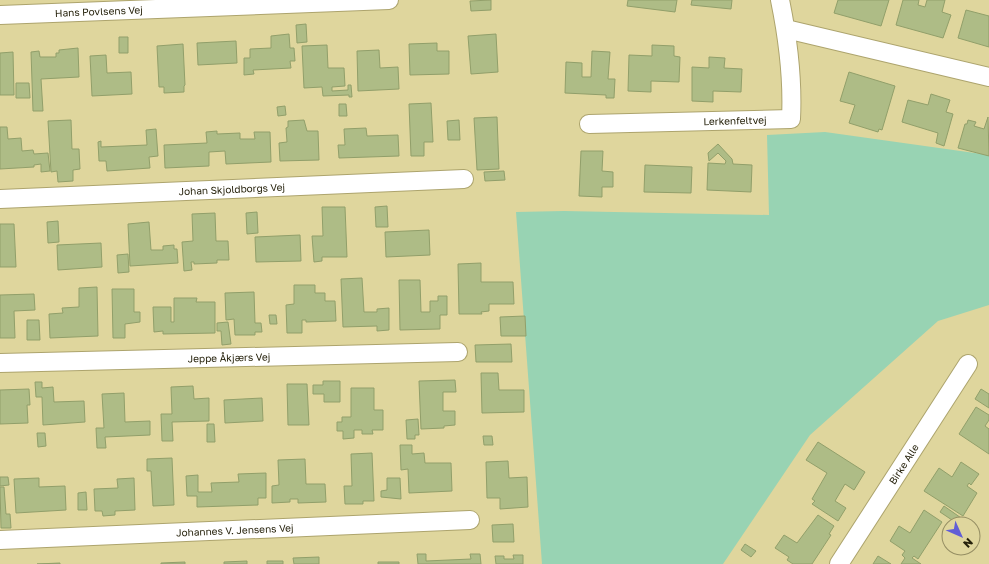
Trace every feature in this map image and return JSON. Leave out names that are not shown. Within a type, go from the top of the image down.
[{"type":"street","name":"Hans Povlsens Vej","points":[[0,15],[390,0]]},
{"type":"street","name":"Lerkenfeltvej","points":[[589,124],[791,119],[792,96],[786,29],[780,0]]},
{"type":"street","points":[[786,29],[988,77]]},
{"type":"street","name":"Johan Skjoldborgs Vej","points":[[0,199],[464,179]]},
{"type":"street","name":"Jeppe Åkjærs Vej","points":[[0,363],[458,352]]},
{"type":"street","name":"Birke Alle","points":[[839,564],[968,364]]},
{"type":"street","name":"Johannes V. Jensens Vej","points":[[0,540],[470,520]]},
{"type":"green space","points":[[825,132],[989,155],[989,305],[938,321],[810,435],[723,564],[542,564],[516,212],[564,211],[769,215],[767,135]]},
{"type":"building","points":[[491,0],[491,10],[471,11],[470,1]]},
{"type":"building","points":[[628,0],[677,0],[675,12],[627,6]]},
{"type":"building","points":[[692,0],[732,0],[731,9],[691,5]]},
{"type":"building","points":[[838,0],[889,0],[881,26],[834,13]]},
{"type":"building","points":[[903,0],[919,0],[918,5],[925,7],[927,0],[945,0],[942,12],[951,15],[943,38],[896,25]]},
{"type":"building","points":[[966,10],[989,16],[989,47],[958,38]]},
{"type":"building","points":[[306,24],[307,42],[297,43],[296,25]]},
{"type":"building","points":[[289,34],[290,48],[294,48],[295,61],[290,61],[291,68],[253,70],[254,74],[244,75],[244,58],[250,58],[250,49],[271,48],[271,36]]},
{"type":"building","points":[[496,34],[498,72],[471,74],[468,36]]},
{"type":"building","points":[[119,37],[128,37],[128,53],[119,53]]},
{"type":"building","points":[[236,41],[237,63],[198,65],[197,43]]},
{"type":"building","points":[[437,43],[437,51],[449,51],[449,74],[410,75],[409,44]]},
{"type":"building","points":[[183,44],[184,92],[164,93],[164,87],[159,87],[157,46]]},
{"type":"building","points":[[327,45],[328,68],[344,68],[345,86],[332,87],[332,91],[348,90],[348,85],[351,85],[352,97],[349,97],[349,95],[323,96],[322,87],[304,88],[302,46]]},
{"type":"building","points":[[652,45],[674,46],[674,56],[680,57],[679,82],[651,81],[651,92],[628,91],[629,55],[652,56]]},
{"type":"building","points":[[78,48],[79,77],[41,79],[43,111],[33,111],[31,52],[39,51],[40,57],[56,57],[56,53],[59,53],[59,50]]},
{"type":"building","points":[[379,50],[380,68],[398,67],[399,89],[358,91],[357,51]]},
{"type":"building","points":[[592,51],[610,52],[608,79],[615,79],[614,98],[606,98],[606,95],[565,93],[566,62],[582,63],[582,77],[591,77]]},
{"type":"building","points":[[13,52],[14,95],[0,95],[0,53]]},
{"type":"building","points":[[106,55],[107,73],[131,72],[132,94],[92,96],[90,56]]},
{"type":"building","points":[[709,57],[725,58],[724,68],[742,69],[741,92],[713,91],[713,102],[692,101],[692,67],[709,68]]},
{"type":"building","points":[[849,72],[895,86],[882,130],[879,129],[878,132],[849,123],[855,105],[840,101]]},
{"type":"building","points":[[16,83],[29,83],[30,98],[16,98]]},
{"type":"building","points":[[931,94],[950,100],[946,112],[953,114],[944,146],[936,143],[938,133],[902,122],[908,100],[928,105]]},
{"type":"building","points":[[431,103],[433,142],[424,142],[424,156],[411,156],[409,104]]},
{"type":"building","points":[[339,104],[346,104],[347,116],[339,116]]},
{"type":"building","points":[[285,106],[286,115],[278,116],[277,107]]},
{"type":"building","points":[[497,117],[499,169],[477,170],[474,118]]},
{"type":"building","points":[[988,117],[989,156],[958,148],[965,124],[967,124],[968,120],[976,122],[974,126],[984,129]]},
{"type":"building","points":[[71,120],[72,149],[79,149],[80,169],[73,170],[73,181],[58,182],[57,171],[51,172],[48,121]]},
{"type":"building","points":[[304,120],[307,131],[318,131],[319,160],[280,161],[279,143],[287,142],[286,128],[288,127],[288,121]]},
{"type":"building","points":[[459,120],[460,140],[448,140],[447,121]]},
{"type":"building","points":[[0,127],[7,127],[8,139],[21,138],[22,151],[33,150],[34,154],[48,153],[50,171],[41,172],[41,164],[34,165],[34,167],[0,169]]},
{"type":"building","points":[[366,128],[367,136],[398,135],[399,156],[339,158],[338,145],[345,145],[344,129]]},
{"type":"building","points":[[156,129],[158,156],[149,157],[150,168],[107,171],[106,161],[99,161],[98,142],[101,141],[101,147],[147,145],[146,130]]},
{"type":"building","points":[[217,131],[217,134],[240,133],[240,139],[255,139],[254,132],[270,132],[271,162],[226,164],[225,151],[209,152],[209,166],[165,168],[164,145],[207,143],[206,132]]},
{"type":"building","points":[[718,144],[732,159],[733,164],[752,165],[751,192],[707,190],[708,163],[725,164],[726,161],[718,153],[709,161],[708,153]]},
{"type":"building","points":[[581,151],[603,151],[602,171],[613,172],[613,187],[602,187],[602,197],[579,196]]},
{"type":"building","points":[[645,165],[692,167],[691,193],[644,192]]},
{"type":"building","points":[[504,171],[505,180],[485,181],[484,172]]},
{"type":"building","points":[[387,206],[388,227],[376,227],[375,207]]},
{"type":"building","points":[[322,207],[345,207],[347,257],[322,257],[322,261],[314,262],[312,236],[323,236]]},
{"type":"building","points":[[257,212],[258,233],[247,234],[246,213]]},
{"type":"building","points":[[215,213],[216,241],[228,241],[229,260],[217,260],[217,263],[194,264],[194,262],[191,262],[192,270],[184,271],[182,242],[193,241],[192,214]]},
{"type":"building","points":[[58,221],[59,242],[48,243],[47,222]]},
{"type":"building","points":[[149,222],[151,250],[163,250],[163,246],[174,245],[174,249],[177,249],[178,263],[130,266],[128,224]]},
{"type":"building","points":[[0,224],[14,224],[16,267],[0,267]]},
{"type":"building","points":[[429,230],[430,255],[386,257],[385,232]]},
{"type":"building","points":[[300,235],[301,261],[256,262],[255,237]]},
{"type":"building","points":[[101,243],[102,267],[58,270],[57,245]]},
{"type":"building","points":[[128,254],[129,272],[118,273],[117,255]]},
{"type":"building","points":[[481,263],[481,282],[513,282],[514,304],[489,304],[489,311],[481,312],[482,314],[459,314],[458,264]]},
{"type":"building","points":[[362,278],[364,312],[377,312],[377,309],[389,308],[389,330],[377,331],[377,326],[343,327],[341,279]]},
{"type":"building","points":[[399,280],[420,280],[421,312],[430,312],[430,301],[438,301],[438,296],[447,296],[447,315],[440,315],[440,329],[400,330]]},
{"type":"building","points":[[294,285],[315,285],[315,293],[325,293],[325,301],[335,301],[336,321],[306,322],[306,320],[302,320],[302,333],[287,333],[286,305],[294,304]]},
{"type":"building","points":[[97,287],[98,336],[50,338],[49,314],[63,313],[62,308],[79,307],[79,288]]},
{"type":"building","points":[[112,289],[134,289],[134,312],[140,312],[140,322],[125,324],[125,338],[113,338]]},
{"type":"building","points":[[254,292],[255,323],[261,323],[262,332],[255,332],[255,335],[235,335],[234,319],[226,320],[225,293]]},
{"type":"building","points":[[34,294],[35,310],[14,311],[15,338],[0,338],[0,295]]},
{"type":"building","points":[[174,298],[197,298],[196,302],[215,302],[215,333],[163,334],[163,331],[154,332],[153,307],[171,307],[171,322],[174,322]]},
{"type":"building","points":[[269,315],[276,315],[277,324],[270,324]]},
{"type":"building","points":[[525,316],[526,336],[501,336],[500,317]]},
{"type":"building","points":[[27,320],[39,320],[40,340],[27,340]]},
{"type":"building","points":[[228,322],[231,344],[222,345],[221,331],[217,331],[217,323]]},
{"type":"building","points":[[511,344],[512,362],[476,362],[475,345]]},
{"type":"building","points":[[481,373],[498,373],[499,390],[524,390],[524,412],[482,413]]},
{"type":"building","points":[[455,380],[456,392],[443,392],[443,411],[455,411],[455,425],[444,426],[444,428],[421,429],[419,381]]},
{"type":"building","points":[[323,381],[340,381],[340,402],[324,402],[324,394],[313,394],[313,385],[323,385]]},
{"type":"building","points":[[35,382],[42,382],[42,388],[53,387],[54,402],[84,401],[85,422],[43,425],[42,397],[36,397]]},
{"type":"building","points":[[287,384],[307,384],[309,425],[288,425]]},
{"type":"building","points":[[193,386],[194,399],[209,398],[209,421],[172,422],[173,441],[162,441],[161,414],[172,414],[171,387]]},
{"type":"building","points":[[351,388],[374,388],[374,410],[383,410],[383,430],[372,430],[373,434],[362,434],[362,430],[354,430],[354,438],[343,439],[343,431],[337,431],[337,422],[342,422],[342,417],[351,417]]},
{"type":"building","points":[[29,389],[30,405],[27,405],[28,423],[0,424],[0,390]]},
{"type":"building","points":[[981,389],[989,394],[989,408],[975,399]]},
{"type":"building","points":[[124,393],[125,422],[150,421],[150,435],[105,437],[106,448],[97,448],[96,428],[104,428],[102,394]]},
{"type":"building","points":[[262,398],[263,421],[225,423],[224,400]]},
{"type":"building","points":[[976,407],[989,415],[989,420],[985,426],[989,429],[989,454],[959,434]]},
{"type":"building","points":[[418,419],[419,435],[415,435],[415,439],[407,439],[406,420]]},
{"type":"building","points":[[207,424],[214,424],[215,442],[207,442]]},
{"type":"building","points":[[37,433],[45,433],[46,446],[38,447]]},
{"type":"building","points":[[483,436],[492,436],[493,445],[484,445]]},
{"type":"building","points":[[818,442],[865,472],[854,490],[845,484],[835,501],[846,508],[838,521],[812,504],[815,501],[812,499],[827,473],[806,460]]},
{"type":"building","points":[[400,445],[412,445],[412,454],[424,453],[425,463],[451,463],[452,491],[409,493],[408,469],[401,470]]},
{"type":"building","points":[[372,453],[374,501],[363,501],[363,504],[345,504],[344,486],[352,486],[351,454]]},
{"type":"building","points":[[172,458],[174,505],[153,506],[151,471],[147,471],[147,459]]},
{"type":"building","points":[[305,459],[306,484],[325,484],[326,502],[298,503],[298,499],[290,499],[290,502],[272,503],[272,486],[279,485],[278,460]]},
{"type":"building","points":[[508,461],[509,478],[527,477],[528,507],[500,509],[500,498],[487,498],[486,462]]},
{"type":"building","points":[[961,462],[979,474],[971,485],[969,483],[967,486],[977,493],[963,516],[924,491],[939,468],[952,477]]},
{"type":"building","points":[[266,473],[266,498],[258,498],[258,505],[197,507],[197,496],[187,496],[186,476],[198,475],[198,492],[212,492],[211,483],[239,482],[238,474]]},
{"type":"building","points":[[0,477],[8,477],[9,485],[0,486]]},
{"type":"building","points":[[39,478],[39,487],[65,486],[66,510],[16,513],[14,479]]},
{"type":"building","points":[[134,478],[135,510],[115,511],[115,515],[103,516],[102,511],[95,511],[94,489],[118,488],[117,479]]},
{"type":"building","points":[[387,478],[400,478],[401,499],[381,497],[381,491],[387,490]]},
{"type":"building","points":[[0,487],[4,487],[6,514],[10,514],[11,528],[1,528]]},
{"type":"building","points":[[86,492],[87,510],[78,510],[78,493]]},
{"type":"building","points":[[944,506],[958,516],[946,516],[940,512]]},
{"type":"building","points":[[924,510],[941,521],[918,559],[914,556],[912,558],[921,564],[901,564],[905,558],[902,555],[905,551],[890,541],[899,526],[910,533]]},
{"type":"building","points":[[818,515],[834,526],[829,534],[831,535],[812,564],[793,564],[787,560],[789,557],[775,548],[784,535],[797,543]]},
{"type":"building","points":[[513,524],[514,542],[493,542],[492,525]]},
{"type":"building","points":[[745,544],[756,551],[751,557],[741,550]]},
{"type":"building","points":[[417,554],[426,554],[426,561],[471,559],[470,554],[480,554],[481,564],[418,564]]},
{"type":"building","points":[[513,555],[523,555],[523,564],[496,564],[495,556],[504,556],[504,559],[514,559]]},
{"type":"building","points":[[878,556],[891,564],[873,564]]},
{"type":"building","points":[[319,557],[319,564],[294,564],[293,558]]},
{"type":"building","points":[[247,561],[247,564],[224,564],[224,562]]},
{"type":"building","points":[[267,561],[283,561],[283,564],[267,564]]},
{"type":"building","points":[[185,562],[185,564],[161,564],[161,563]]},
{"type":"building","points":[[378,562],[399,562],[399,564],[378,564]]},
{"type":"building","points":[[60,563],[60,564],[37,564]]}]
